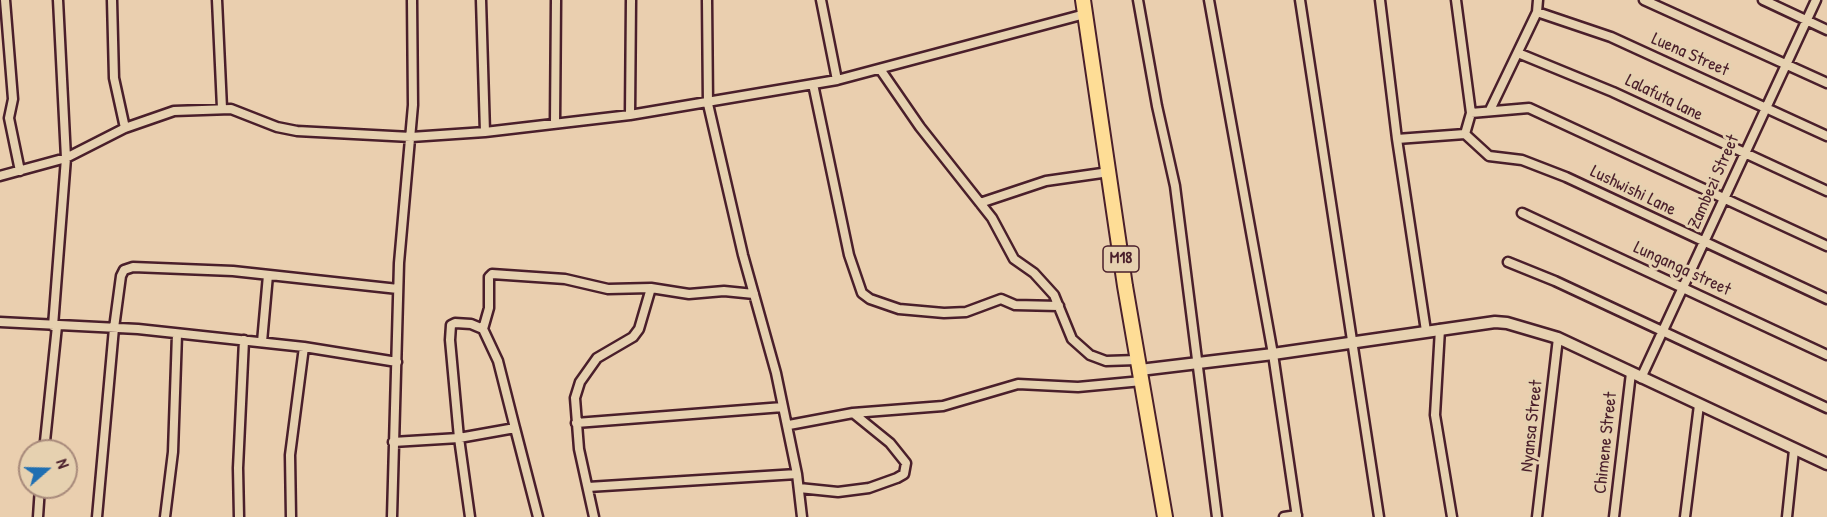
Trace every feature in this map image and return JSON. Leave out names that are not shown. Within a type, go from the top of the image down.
[{"type":"main road","name":"M18","points":[[1084,7],[1108,172],[1165,517]]},
{"type":"street","points":[[5,0],[13,99],[9,118],[20,171]]},
{"type":"street","points":[[45,439],[66,158],[58,0]]},
{"type":"street","points":[[112,0],[114,78],[125,128]]},
{"type":"street","points":[[217,0],[222,108]]},
{"type":"street","points":[[392,517],[398,289],[411,137],[412,0]]},
{"type":"street","points":[[482,0],[485,132]]},
{"type":"street","points":[[555,123],[556,0]]},
{"type":"street","points":[[630,115],[631,0]]},
{"type":"street","points":[[707,0],[708,104],[754,294],[789,425],[802,517]]},
{"type":"street","points":[[820,0],[837,80]]},
{"type":"street","points":[[1138,0],[1157,106],[1175,186],[1217,517]]},
{"type":"street","points":[[1209,0],[1273,354],[1297,516],[1284,517]]},
{"type":"street","points":[[1300,0],[1378,517]]},
{"type":"street","points":[[1380,0],[1397,139],[1426,331]]},
{"type":"street","points":[[1397,139],[1465,134],[1471,113],[1456,0]]},
{"type":"street","points":[[1490,110],[1537,12],[1538,0]]},
{"type":"street","points":[[1644,0],[1827,83]]},
{"type":"street","points":[[1763,0],[1827,30]]},
{"type":"street","name":"Zambezi Street","points":[[1636,375],[1662,332],[1705,243],[1816,0]]},
{"type":"street","points":[[0,176],[66,158],[125,128],[174,111],[222,108],[243,111],[286,129],[411,137],[485,132],[708,104],[837,80],[880,69],[1084,7]]},
{"type":"street","name":"Luena Street","points":[[1537,12],[1611,36],[1827,136]]},
{"type":"street","name":"Lalafuta lane","points":[[1518,53],[1613,92],[1827,192]]},
{"type":"street","points":[[880,69],[920,127],[1002,233],[1014,259],[1041,280],[1054,295],[1072,339],[1090,355],[1140,370]]},
{"type":"street","points":[[813,84],[849,255],[862,293],[870,299],[899,309],[944,313],[966,312],[1001,299],[1015,305],[1059,306]]},
{"type":"street","points":[[1471,113],[1529,108],[1827,246]]},
{"type":"street","name":"Lushwishi Lane","points":[[1465,134],[1490,156],[1522,160],[1566,177],[1827,299]]},
{"type":"street","points":[[980,203],[1046,181],[1108,172]]},
{"type":"street","name":"Lunganga street","points":[[1522,213],[1827,355]]},
{"type":"street","points":[[1508,262],[1555,281],[1827,408]]},
{"type":"street","points":[[97,517],[114,328],[121,276],[124,270],[133,267],[268,275],[398,289]]},
{"type":"street","points":[[538,517],[498,361],[483,329],[489,308],[489,276],[492,274],[565,279],[608,289],[651,288],[689,294],[718,291],[754,294]]},
{"type":"street","points":[[262,342],[268,275]]},
{"type":"street","points":[[594,517],[576,423],[575,398],[585,372],[603,352],[633,337],[639,329],[651,288]]},
{"type":"street","points":[[0,322],[114,328],[244,340],[397,362]]},
{"type":"street","points":[[470,517],[459,438],[451,325],[465,322],[483,329]]},
{"type":"street","points":[[789,425],[853,413],[943,406],[1018,384],[1102,386],[1140,370],[1501,322],[1521,325],[1558,338],[1827,464]]},
{"type":"street","points":[[1440,329],[1435,415],[1452,517]]},
{"type":"street","points":[[165,517],[173,452],[177,334]]},
{"type":"street","name":"Nyansa Street","points":[[1538,517],[1558,338]]},
{"type":"street","points":[[239,517],[238,468],[244,340]]},
{"type":"street","points":[[291,517],[290,455],[304,347]]},
{"type":"street","name":"Chimene Street","points":[[1614,517],[1636,375]]},
{"type":"street","points":[[1685,517],[1699,405]]},
{"type":"street","points":[[576,423],[783,407]]},
{"type":"street","points":[[799,488],[848,491],[890,482],[904,474],[907,468],[903,456],[853,413]]},
{"type":"street","points":[[393,442],[459,438],[515,428]]},
{"type":"street","points":[[1787,517],[1794,450]]},
{"type":"street","points":[[588,488],[797,474]]},
{"type":"street","points":[[38,517],[39,499]]}]
